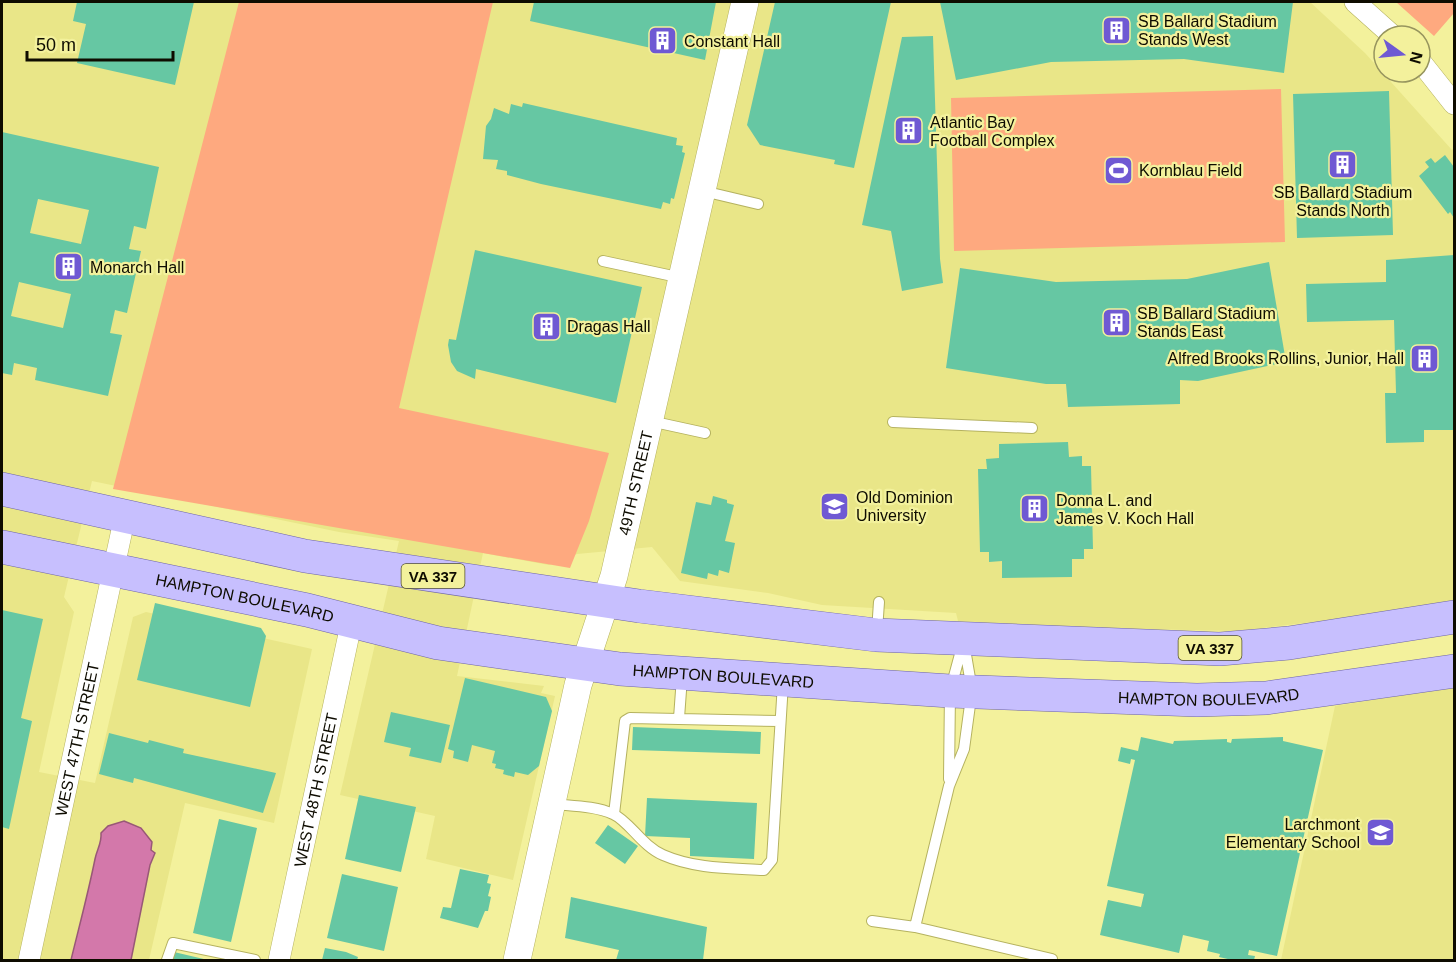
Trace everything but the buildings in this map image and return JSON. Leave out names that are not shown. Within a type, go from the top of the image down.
[{"type":"main road","name":"VA 337","points":[[2,489],[305,556],[607,600],[876,635],[1220,649],[1289,643],[1455,617]]},
{"type":"main road","name":"HAMPTON BOULEVARD","points":[[2,547],[352,621],[438,643],[585,665],[683,674],[961,691],[1197,700],[1266,698],[1455,671]]},
{"type":"street","name":"49TH STREET","points":[[517,960],[578,685],[607,600],[650,421],[745,2]]},
{"type":"street","points":[[1355,2],[1380,24]]},
{"type":"street","points":[[1432,76],[1455,104]]},
{"type":"street","name":"WEST 47TH STREET","points":[[29,960],[125,516]]},
{"type":"street","name":"WEST 48TH STREET","points":[[279,960],[352,621]]},
{"type":"lane","points":[[703,191],[758,204]]},
{"type":"lane","points":[[603,261],[682,279]]},
{"type":"lane","points":[[650,421],[705,433]]},
{"type":"lane","points":[[893,422],[1032,428]]},
{"type":"lane","points":[[876,635],[879,602]]},
{"type":"lane","points":[[915,927],[949,786],[961,691],[964,640]]},
{"type":"lane","points":[[949,786],[964,749],[961,691],[964,640]]},
{"type":"lane","points":[[679,718],[683,674]]},
{"type":"lane","points":[[553,804],[614,814],[641,841],[661,855],[699,866],[764,870],[772,860],[784,680]]},
{"type":"lane","points":[[614,814],[626,721],[636,717],[780,721]]},
{"type":"lane","points":[[872,921],[915,927],[1052,959]]},
{"type":"lane","points":[[167,960],[173,943],[237,959],[255,960]]},
{"type":"shaded area","name":"Old Dominion University","points":[[2,2],[1310,2],[1372,61],[1372,84],[1393,84],[1452,150],[1454,148],[1454,600],[1364,616],[1237,631],[1092,628],[958,621],[956,613],[822,605],[768,593],[680,581],[652,547],[577,554],[549,565],[483,553],[457,676],[544,686],[541,693],[555,696],[513,880],[426,859],[435,816],[340,795],[399,541],[339,532],[92,481],[64,597],[74,612],[39,772],[95,783],[133,617],[146,612],[312,649],[274,823],[185,803],[149,960],[2,960]]},
{"type":"shaded area","points":[[239,2],[493,2],[399,408],[609,453],[589,521],[570,568],[113,489]]},
{"type":"shaded area","points":[[1396,2],[1454,2],[1454,13],[1434,36],[1432,24],[1421,24]]},
{"type":"shaded area","name":"Kornblau Field","points":[[1281,89],[1285,242],[954,251],[951,98]]},
{"type":"shaded area","name":"Larchmont Elementary School","points":[[1454,687],[1454,960],[1281,960],[1335,706]]},
{"type":"shaded area","points":[[124,821],[141,828],[152,842],[151,850],[155,853],[150,865],[131,960],[71,960],[101,833],[108,826]]},
{"type":"place","name":"SB Ballard Stadium Stands West","points":[[1117,30]]},
{"type":"place","name":"Constant Hall","points":[[663,41]]},
{"type":"place","name":"Atlantic Bay Football Complex","points":[[909,131]]},
{"type":"place","name":"SB Ballard Stadium Stands North","points":[[1343,164]]},
{"type":"place","name":"Kornblau Field","points":[[1118,170]]},
{"type":"place","name":"Monarch Hall","points":[[69,267]]},
{"type":"place","name":"SB Ballard Stadium Stands East","points":[[1116,322]]},
{"type":"place","name":"Dragas Hall","points":[[546,326]]},
{"type":"place","name":"Alfred Brooks Rollins, Junior, Hall","points":[[1425,358]]},
{"type":"place","name":"Old Dominion University","points":[[835,506]]},
{"type":"place","name":"Donna L. and James V. Koch Hall","points":[[1035,509]]},
{"type":"place","name":"Larchmont Elementary School","points":[[1381,833]]}]
